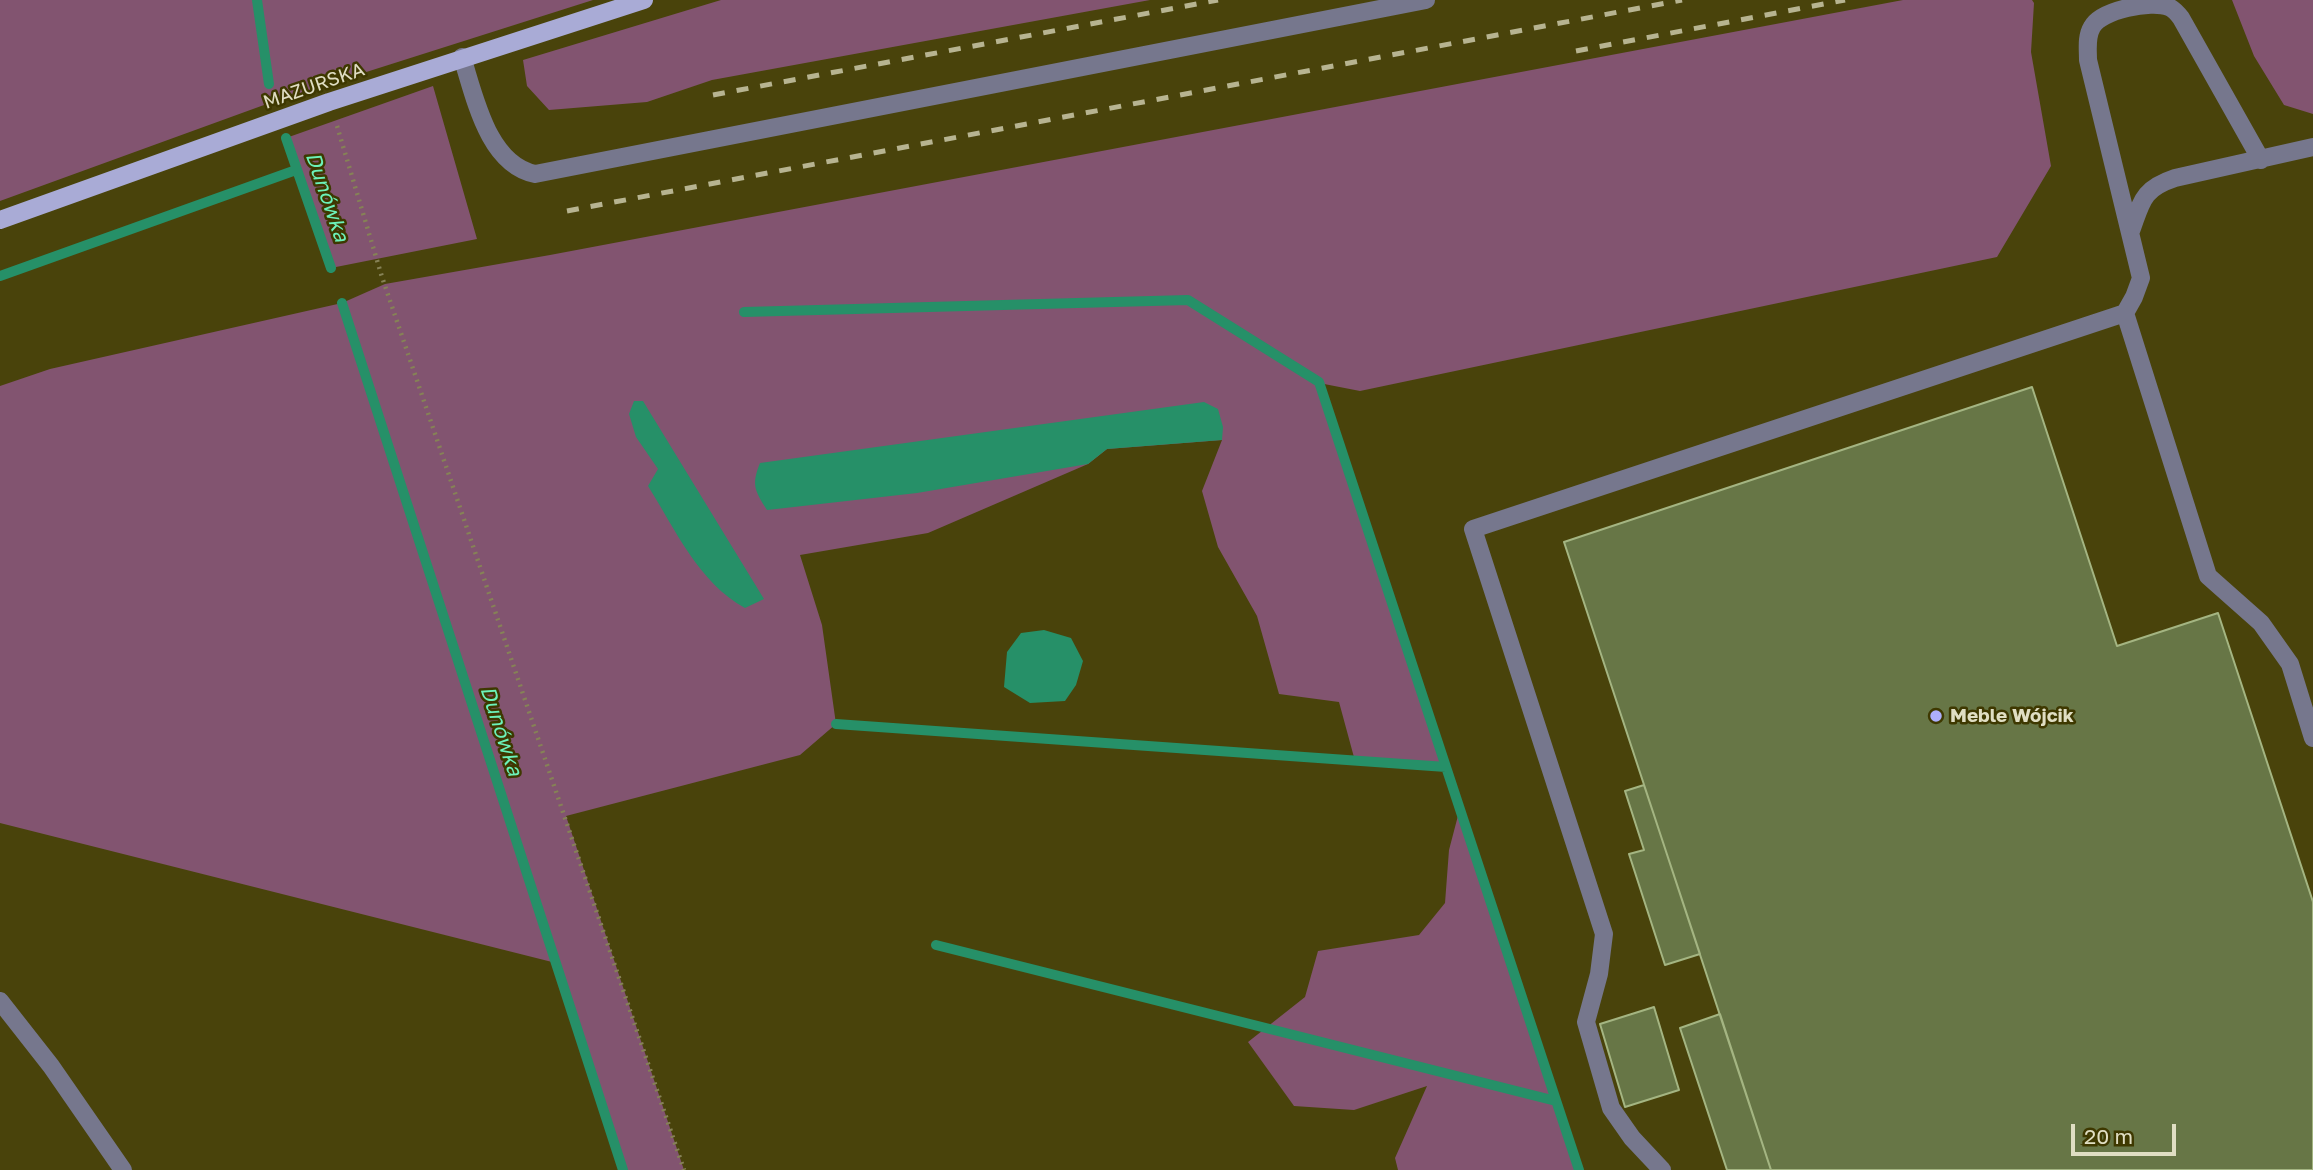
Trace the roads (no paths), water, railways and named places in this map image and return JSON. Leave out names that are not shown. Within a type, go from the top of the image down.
[{"type":"main road","name":"MAZURSKA","points":[[0,220],[329,102],[644,0]]},
{"type":"lane","points":[[462,57],[493,144],[511,165],[534,174],[1426,0]]},
{"type":"lane","points":[[1662,1170],[1632,1138],[1611,1108],[1607,1096],[1586,1021],[1599,974],[1604,934],[1473,529],[2124,313],[2141,278],[2088,60],[2088,35],[2093,23],[2110,13],[2128,6],[2150,4],[2168,6],[2182,18],[2261,160]]},
{"type":"lane","points":[[2131,231],[2144,195],[2156,184],[2175,177],[2313,147]]},
{"type":"lane","points":[[2124,313],[2207,576],[2261,623],[2290,664],[2313,738]]},
{"type":"lane","points":[[0,1001],[51,1066],[123,1170]]},
{"type":"waterway","name":"Dunówka","points":[[257,0],[269,84]]},
{"type":"waterway","name":"Dunówka","points":[[286,138],[331,268]]},
{"type":"waterway","points":[[0,276],[296,170]]},
{"type":"waterway","points":[[744,312],[1188,300],[1319,382],[1579,1170]]},
{"type":"waterway","name":"Dunówka","points":[[342,303],[623,1170]]},
{"type":"waterway","points":[[836,724],[1446,767]]},
{"type":"waterway","points":[[936,945],[1556,1101]]},
{"type":"railway","points":[[713,95],[1218,0]]},
{"type":"railway","points":[[567,211],[1682,0]]},
{"type":"railway","points":[[1576,51],[1845,0]]},
{"type":"place","name":"Meble Wójcik","points":[[1936,716]]}]
